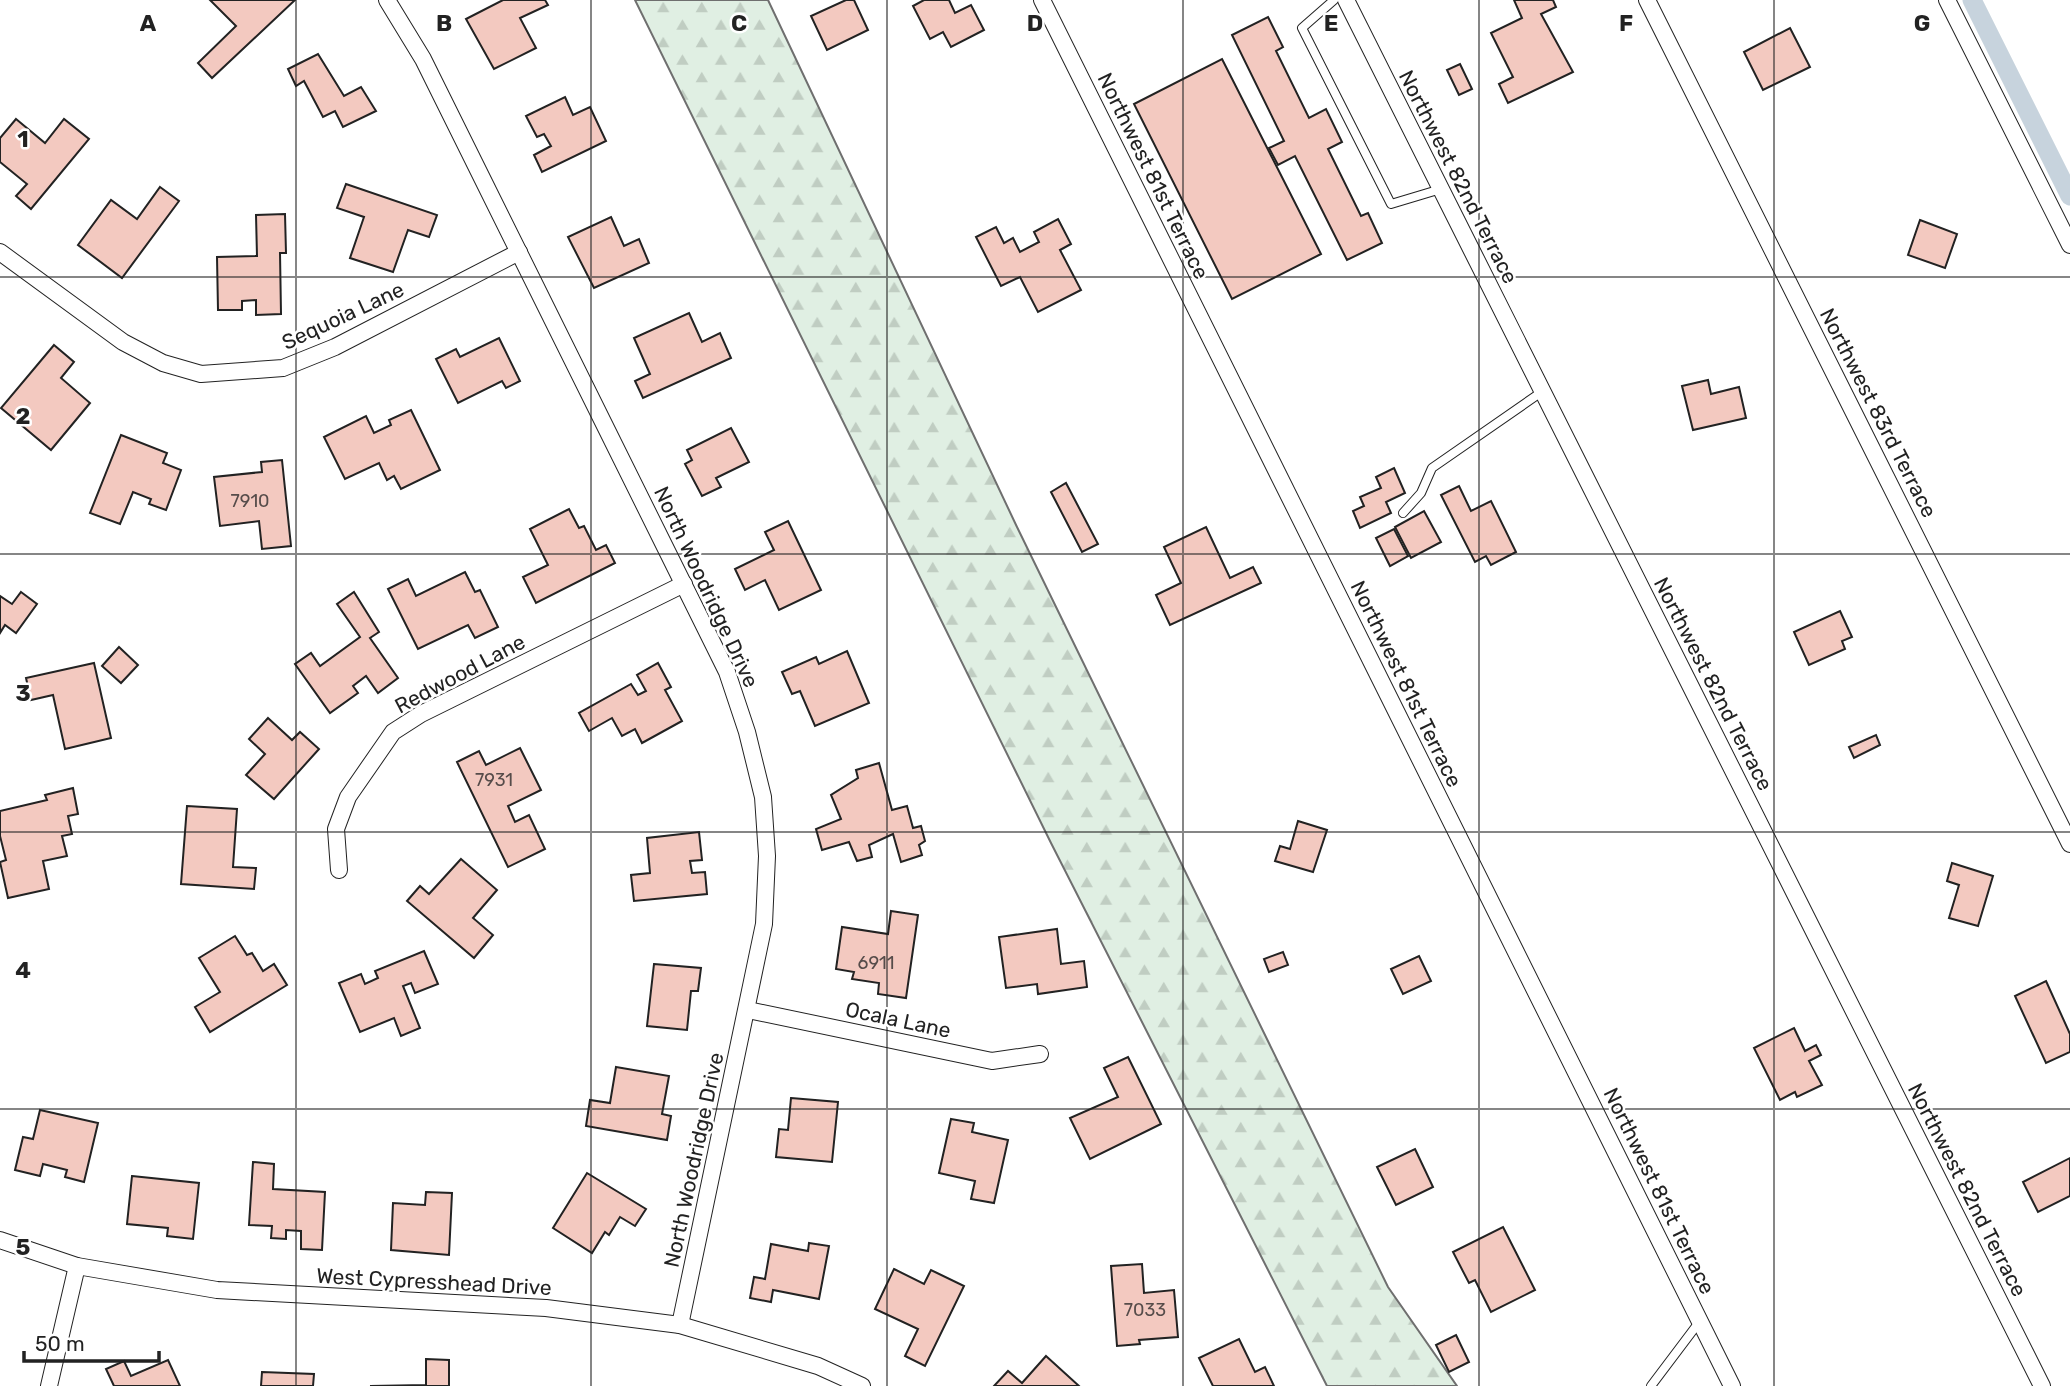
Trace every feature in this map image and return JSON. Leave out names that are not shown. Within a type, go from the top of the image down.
[{"type":"street","name":"North Woodridge Drive","points":[[387,0],[423,59],[727,671],[747,732],[763,797],[767,856],[764,924],[680,1325]]},
{"type":"street","name":"Northwest 81st Terrace","points":[[1042,0],[1732,1386]]},
{"type":"street","name":"Northwest 82nd Terrace","points":[[1346,0],[2042,1386]]},
{"type":"street","name":"Northwest 83rd Terrace","points":[[1647,0],[2070,844]]},
{"type":"street","points":[[1947,0],[2070,245]]},
{"type":"street","name":"Sequoia Lane","points":[[0,252],[122,342],[163,363],[201,374],[283,368],[335,347],[519,252]]},
{"type":"street","name":"Redwood Lane","points":[[339,870],[336,829],[348,797],[393,732],[421,714],[684,584]]},
{"type":"street","name":"Ocala Lane","points":[[748,1010],[992,1061],[1040,1054]]},
{"type":"street","name":"West Cypresshead Drive","points":[[0,1240],[77,1266],[217,1290],[546,1308],[680,1325],[818,1366],[862,1386]]},
{"type":"street","points":[[49,1386],[77,1266]]},
{"type":"lane","points":[[1334,0],[1302,28],[1391,204],[1441,189]]},
{"type":"lane","points":[[1403,513],[1421,493],[1432,468],[1543,391]]},
{"type":"lane","points":[[1651,1386],[1700,1321]]},
{"type":"green space","points":[[635,0],[768,0],[1017,527],[1388,1287],[1457,1386],[1327,1386],[1051,843]]},
{"type":"building","points":[[210,0],[295,0],[212,78],[198,63],[236,26]]},
{"type":"building","points":[[503,0],[545,0],[548,5],[520,18],[536,48],[494,69],[466,19]]},
{"type":"building","points":[[846,0],[854,0],[868,30],[827,50],[811,16]]},
{"type":"building","points":[[924,0],[949,0],[955,13],[971,5],[984,30],[951,47],[943,32],[930,39],[913,6]]},
{"type":"building","points":[[1514,0],[1553,0],[1556,7],[1541,14],[1573,72],[1508,103],[1499,84],[1513,77],[1491,33],[1522,18]]},
{"type":"building","points":[[1268,17],[1283,47],[1276,51],[1309,118],[1326,109],[1342,142],[1328,149],[1361,216],[1368,213],[1382,243],[1347,260],[1295,156],[1278,165],[1269,148],[1284,141],[1232,35]]},
{"type":"building","points":[[1790,28],[1810,67],[1763,90],[1744,52]]},
{"type":"building","points":[[318,54],[344,96],[361,87],[376,111],[343,127],[335,111],[323,117],[304,81],[296,86],[288,69]]},
{"type":"building","points":[[1222,59],[1321,254],[1232,299],[1134,104]]},
{"type":"building","points":[[1460,64],[1472,89],[1459,95],[1447,70]]},
{"type":"building","points":[[565,97],[573,115],[590,107],[606,141],[542,172],[534,155],[551,146],[544,134],[537,137],[526,116]]},
{"type":"building","points":[[16,119],[45,143],[64,119],[89,139],[31,209],[16,196],[27,184],[0,162],[0,138]]},
{"type":"building","points":[[346,184],[437,215],[429,237],[408,230],[393,272],[350,258],[364,217],[337,208]]},
{"type":"building","points":[[160,187],[179,201],[122,278],[78,245],[111,200],[137,219]]},
{"type":"building","points":[[285,214],[286,253],[280,253],[281,314],[256,315],[256,300],[242,301],[242,310],[218,310],[217,257],[257,256],[256,215]]},
{"type":"building","points":[[611,217],[624,246],[639,239],[649,263],[594,288],[568,237]]},
{"type":"building","points":[[1058,219],[1071,244],[1060,250],[1081,290],[1038,312],[1020,277],[1001,286],[976,237],[996,227],[1004,243],[1013,238],[1020,252],[1039,242],[1034,232]]},
{"type":"building","points":[[1920,220],[1957,234],[1945,268],[1908,255]]},
{"type":"building","points":[[689,313],[702,342],[720,333],[731,358],[643,398],[635,381],[650,374],[634,338]]},
{"type":"building","points":[[499,338],[520,381],[506,388],[502,381],[458,403],[436,359],[456,349],[460,357]]},
{"type":"building","points":[[54,345],[74,362],[61,378],[90,403],[51,450],[1,408]]},
{"type":"building","points":[[1708,380],[1711,394],[1739,387],[1746,418],[1693,430],[1682,386]]},
{"type":"building","points":[[411,410],[440,470],[401,489],[394,476],[387,480],[379,463],[345,479],[324,437],[366,416],[374,433],[391,425],[389,420]]},
{"type":"building","points":[[731,428],[749,462],[716,478],[721,487],[702,496],[685,464],[692,460],[687,450]]},
{"type":"building","points":[[121,435],[167,453],[163,463],[181,470],[166,510],[149,504],[151,499],[133,492],[120,524],[90,513]]},
{"type":"building","points":[[282,460],[291,546],[262,549],[259,521],[220,526],[214,477],[262,472],[261,462]]},
{"type":"building","points":[[1394,468],[1405,493],[1386,502],[1391,513],[1360,528],[1353,511],[1364,506],[1360,497],[1381,488],[1376,477]]},
{"type":"building","points":[[1066,483],[1098,544],[1082,552],[1051,492]]},
{"type":"building","points":[[1459,486],[1471,511],[1491,501],[1516,552],[1491,565],[1486,556],[1475,562],[1441,495]]},
{"type":"building","points":[[569,509],[579,528],[584,526],[596,550],[606,545],[615,563],[536,603],[523,577],[548,565],[530,529]]},
{"type":"building","points":[[1424,511],[1441,542],[1411,558],[1395,527]]},
{"type":"building","points":[[788,521],[821,590],[779,610],[765,580],[745,590],[735,569],[774,550],[765,532]]},
{"type":"building","points":[[1206,527],[1230,578],[1253,567],[1261,583],[1170,625],[1156,595],[1181,583],[1164,547]]},
{"type":"building","points":[[1394,529],[1408,556],[1390,566],[1376,538]]},
{"type":"building","points":[[465,572],[475,592],[480,590],[498,627],[475,638],[468,625],[418,649],[388,589],[408,579],[416,596]]},
{"type":"building","points":[[21,592],[37,604],[16,633],[5,625],[0,633],[0,596],[12,604]]},
{"type":"building","points":[[354,592],[379,632],[370,638],[398,678],[378,693],[366,676],[353,686],[358,693],[330,713],[295,664],[311,653],[320,666],[360,637],[337,604]]},
{"type":"building","points":[[1840,611],[1852,637],[1842,641],[1845,649],[1809,665],[1794,632]]},
{"type":"building","points":[[119,647],[138,665],[121,683],[102,666]]},
{"type":"building","points":[[847,651],[869,703],[815,726],[800,691],[792,694],[782,672],[816,657],[819,664]]},
{"type":"building","points":[[94,663],[111,738],[65,749],[53,695],[31,700],[26,678]]},
{"type":"building","points":[[658,663],[671,687],[665,690],[682,721],[642,743],[635,729],[622,736],[612,718],[589,731],[579,713],[631,684],[638,695],[646,691],[637,675]]},
{"type":"building","points":[[268,718],[292,740],[300,732],[319,749],[274,799],[246,775],[265,754],[249,739]]},
{"type":"building","points":[[1876,735],[1880,745],[1854,758],[1849,747]]},
{"type":"building","points":[[520,748],[541,790],[508,806],[515,822],[529,815],[545,849],[508,867],[457,762],[479,751],[486,765]]},
{"type":"building","points":[[879,763],[892,810],[907,806],[913,828],[921,826],[925,841],[919,845],[922,855],[901,862],[893,834],[869,845],[872,857],[857,861],[849,842],[822,850],[816,829],[841,819],[831,795],[858,778],[856,770]]},
{"type":"building","points":[[73,788],[78,814],[68,816],[72,834],[62,836],[67,856],[43,861],[49,889],[8,898],[0,862],[6,860],[0,836],[0,811],[47,800],[45,795]]},
{"type":"building","points":[[187,806],[237,809],[233,867],[256,868],[254,889],[181,884]]},
{"type":"building","points":[[1298,821],[1327,830],[1313,872],[1275,861],[1280,846],[1290,849]]},
{"type":"building","points":[[699,832],[702,860],[690,861],[692,873],[705,872],[707,894],[634,901],[631,875],[650,873],[647,838]]},
{"type":"building","points":[[461,859],[497,890],[473,918],[493,935],[474,958],[407,901],[420,886],[429,894]]},
{"type":"building","points":[[1952,863],[1993,876],[1978,926],[1949,918],[1959,885],[1947,881]]},
{"type":"building","points":[[891,911],[918,915],[906,998],[878,994],[879,983],[852,979],[854,972],[836,969],[842,927],[888,934]]},
{"type":"building","points":[[1057,929],[1061,964],[1084,961],[1087,987],[1038,994],[1037,984],[1006,988],[999,937]]},
{"type":"building","points":[[235,936],[247,955],[252,953],[263,971],[274,964],[287,985],[210,1032],[195,1007],[220,992],[199,958]]},
{"type":"building","points":[[424,951],[438,984],[415,993],[411,983],[403,986],[420,1028],[401,1036],[394,1018],[360,1032],[339,983],[361,974],[365,984],[378,978],[375,971]]},
{"type":"building","points":[[1283,952],[1288,965],[1269,972],[1264,959]]},
{"type":"building","points":[[1419,956],[1431,981],[1403,994],[1391,969]]},
{"type":"building","points":[[654,964],[701,968],[698,991],[691,991],[687,1030],[647,1026]]},
{"type":"building","points":[[2046,981],[2070,1034],[2070,1052],[2046,1063],[2015,996]]},
{"type":"building","points":[[1794,1028],[1805,1051],[1816,1045],[1821,1055],[1809,1061],[1822,1085],[1797,1097],[1795,1092],[1780,1100],[1754,1048]]},
{"type":"building","points":[[1128,1057],[1161,1124],[1090,1159],[1070,1118],[1118,1097],[1104,1068]]},
{"type":"building","points":[[616,1067],[669,1076],[662,1114],[671,1116],[667,1140],[586,1126],[590,1100],[610,1103]]},
{"type":"building","points":[[791,1098],[838,1102],[832,1162],[776,1157],[779,1129],[788,1130]]},
{"type":"building","points":[[40,1110],[98,1123],[84,1182],[65,1177],[67,1170],[43,1164],[40,1176],[15,1170],[23,1137],[33,1139]]},
{"type":"building","points":[[951,1119],[974,1123],[972,1132],[1008,1140],[994,1203],[971,1199],[975,1181],[939,1173]]},
{"type":"building","points":[[1415,1149],[1433,1187],[1396,1205],[1377,1167]]},
{"type":"building","points":[[2070,1158],[2070,1196],[2038,1212],[2023,1182]]},
{"type":"building","points":[[253,1162],[274,1164],[273,1189],[325,1192],[322,1250],[301,1249],[301,1231],[286,1230],[286,1239],[271,1238],[272,1226],[249,1225]]},
{"type":"building","points":[[587,1173],[646,1209],[635,1226],[620,1217],[609,1235],[605,1232],[592,1253],[553,1228]]},
{"type":"building","points":[[132,1176],[199,1183],[193,1239],[167,1236],[168,1228],[127,1224]]},
{"type":"building","points":[[426,1192],[452,1193],[449,1255],[391,1250],[393,1203],[425,1205]]},
{"type":"building","points":[[1503,1227],[1535,1290],[1491,1312],[1475,1280],[1469,1283],[1453,1252]]},
{"type":"building","points":[[809,1243],[829,1246],[819,1299],[773,1290],[771,1302],[750,1298],[754,1277],[765,1279],[771,1244],[808,1251]]},
{"type":"building","points":[[1142,1264],[1144,1293],[1174,1290],[1178,1337],[1139,1340],[1140,1344],[1117,1346],[1111,1266]]},
{"type":"building","points":[[894,1269],[924,1284],[931,1270],[964,1286],[925,1366],[905,1356],[918,1329],[875,1309]]},
{"type":"building","points":[[1456,1335],[1469,1362],[1449,1372],[1436,1345]]},
{"type":"building","points":[[1239,1339],[1255,1372],[1265,1367],[1274,1386],[1213,1386],[1199,1358]]},
{"type":"building","points":[[1046,1356],[1079,1386],[994,1386],[1008,1371],[1022,1383]]},
{"type":"building","points":[[426,1359],[449,1360],[449,1386],[370,1386],[426,1385]]},
{"type":"building","points":[[168,1360],[180,1386],[114,1386],[106,1369],[124,1361],[131,1376]]},
{"type":"building","points":[[262,1372],[314,1374],[313,1386],[261,1386]]},
{"type":"waterway","points":[[1972,0],[2070,196]]}]
